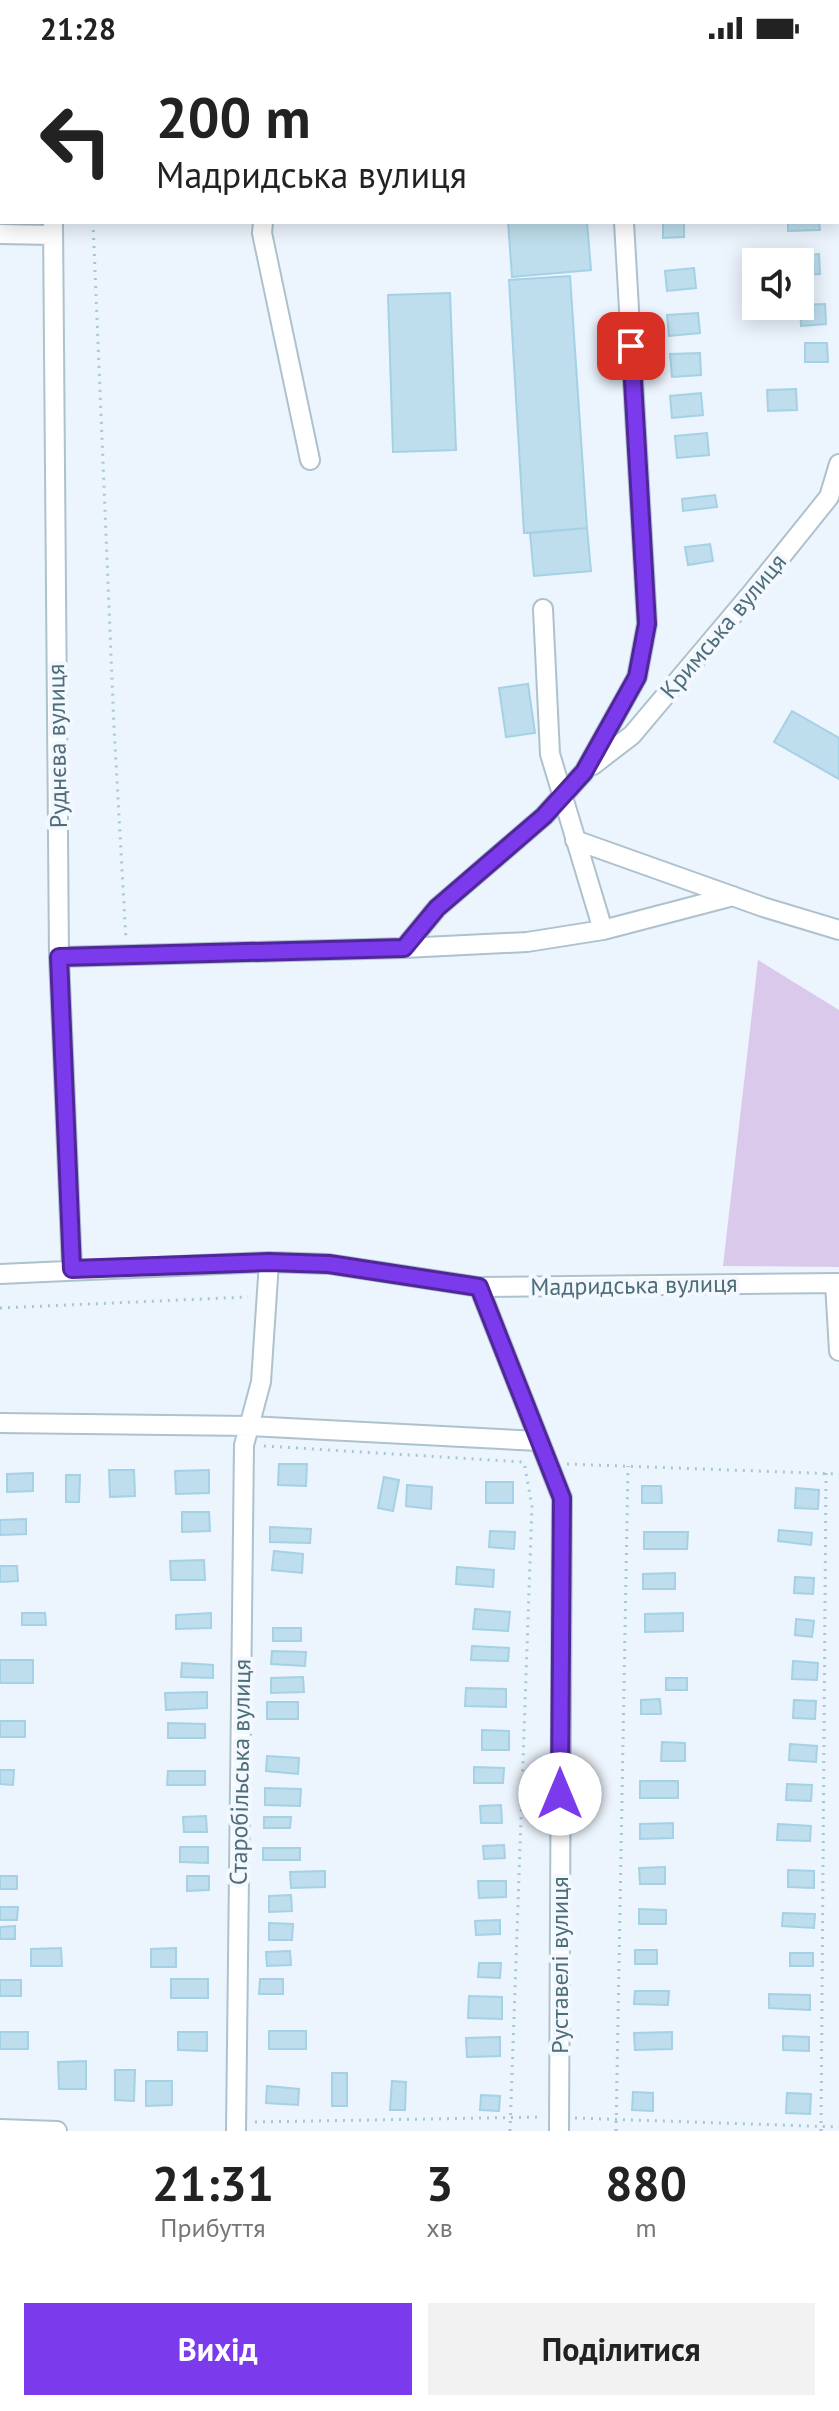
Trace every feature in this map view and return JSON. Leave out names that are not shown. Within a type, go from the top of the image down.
[{"type":"street","points":[[263,224],[262,233],[310,460]]},
{"type":"street","points":[[404,948],[437,908],[562,797],[584,772],[637,677],[647,624],[624,224]]},
{"type":"street","points":[[0,234],[53,229]]},
{"type":"street","name":"Руднєва вулиця","points":[[53,229],[59,957],[72,1269]]},
{"type":"street","name":"Кримська вулиця","points":[[584,772],[632,735],[755,589],[829,497],[839,464]]},
{"type":"street","points":[[543,609],[550,754],[603,930]]},
{"type":"street","points":[[575,840],[839,930]]},
{"type":"street","points":[[59,957],[527,942],[603,930],[733,896]]},
{"type":"street","name":"Мадридська вулиця","points":[[0,1274],[269,1262],[329,1264],[479,1287],[837,1283]]},
{"type":"street","name":"Старобільська вулиця","points":[[236,2127],[244,1445],[261,1382],[269,1262]]},
{"type":"street","points":[[837,1283],[839,1351]]},
{"type":"street","name":"Руставелі вулиця","points":[[479,1287],[562,1498],[559,2124]]},
{"type":"street","points":[[0,1423],[252,1420],[539,1441]]},
{"type":"street","points":[[0,2129],[57,2131]]},
{"type":"path","points":[[93,224],[127,956]]},
{"type":"path","points":[[0,1308],[268,1296]]},
{"type":"path","points":[[244,1445],[548,1463],[839,1474]]},
{"type":"path","points":[[510,2131],[532,1506],[524,1462]]},
{"type":"path","points":[[616,2131],[628,1466]]},
{"type":"path","points":[[821,2128],[826,1473]]},
{"type":"path","points":[[236,2127],[511,2118],[559,2124],[616,2120],[839,2127]]},
{"type":"shaded area","points":[[758,960],[839,1010],[839,1267],[723,1266]]},
{"type":"building","points":[[508,224],[587,224],[591,270],[512,277]]},
{"type":"building","points":[[663,224],[684,224],[684,237],[663,238]]},
{"type":"building","points":[[788,224],[819,224],[820,230],[788,231]]},
{"type":"building","points":[[814,254],[819,254],[820,274],[814,274]]},
{"type":"building","points":[[694,268],[696,288],[667,291],[665,271]]},
{"type":"building","points":[[570,276],[587,528],[524,533],[509,280]]},
{"type":"building","points":[[450,293],[456,450],[393,452],[388,295]]},
{"type":"building","points":[[814,304],[825,304],[826,324],[801,326],[801,320],[814,320]]},
{"type":"building","points":[[698,313],[700,333],[669,336],[667,315]]},
{"type":"building","points":[[805,343],[827,343],[828,362],[805,362]]},
{"type":"building","points":[[700,353],[701,375],[672,377],[670,354]]},
{"type":"building","points":[[796,389],[797,410],[768,411],[767,390]]},
{"type":"building","points":[[701,393],[703,415],[672,418],[670,396]]},
{"type":"building","points":[[707,433],[709,455],[677,458],[675,436]]},
{"type":"building","points":[[715,495],[717,507],[683,511],[682,499]]},
{"type":"building","points":[[587,528],[591,571],[534,576],[530,533]]},
{"type":"building","points":[[710,544],[713,561],[688,565],[685,547]]},
{"type":"building","points":[[528,684],[535,733],[506,737],[499,688]]},
{"type":"building","points":[[792,711],[839,738],[839,779],[774,742]]},
{"type":"building","points":[[279,1464],[307,1464],[306,1486],[278,1485]]},
{"type":"building","points":[[109,1470],[134,1470],[135,1496],[110,1497]]},
{"type":"building","points":[[209,1470],[209,1493],[176,1494],[175,1471]]},
{"type":"building","points":[[33,1473],[33,1491],[7,1492],[7,1474]]},
{"type":"building","points":[[66,1475],[80,1475],[79,1502],[66,1502]]},
{"type":"building","points":[[384,1477],[399,1480],[393,1511],[378,1508]]},
{"type":"building","points":[[486,1482],[513,1482],[513,1503],[486,1503]]},
{"type":"building","points":[[407,1485],[432,1487],[431,1509],[406,1506]]},
{"type":"building","points":[[642,1486],[661,1486],[662,1503],[642,1503]]},
{"type":"building","points":[[796,1488],[819,1490],[818,1509],[795,1508]]},
{"type":"building","points":[[182,1512],[209,1512],[210,1531],[182,1532]]},
{"type":"building","points":[[26,1519],[26,1534],[0,1535],[0,1520]]},
{"type":"building","points":[[270,1527],[311,1529],[310,1543],[270,1542]]},
{"type":"building","points":[[779,1530],[812,1533],[811,1545],[778,1541]]},
{"type":"building","points":[[490,1531],[515,1532],[514,1549],[489,1547]]},
{"type":"building","points":[[644,1532],[688,1532],[687,1549],[644,1549]]},
{"type":"building","points":[[274,1551],[303,1554],[302,1573],[272,1570]]},
{"type":"building","points":[[204,1560],[205,1580],[171,1580],[170,1561]]},
{"type":"building","points":[[0,1566],[17,1566],[18,1581],[0,1582]]},
{"type":"building","points":[[457,1567],[494,1570],[493,1587],[456,1584]]},
{"type":"building","points":[[675,1573],[675,1589],[643,1589],[643,1574]]},
{"type":"building","points":[[795,1577],[814,1578],[813,1594],[794,1593]]},
{"type":"building","points":[[475,1609],[510,1612],[508,1631],[473,1629]]},
{"type":"building","points":[[22,1613],[45,1613],[46,1625],[22,1625]]},
{"type":"building","points":[[211,1613],[211,1628],[176,1629],[176,1615]]},
{"type":"building","points":[[683,1613],[683,1631],[645,1632],[645,1614]]},
{"type":"building","points":[[796,1619],[814,1621],[812,1637],[795,1635]]},
{"type":"building","points":[[273,1628],[301,1628],[301,1641],[273,1641]]},
{"type":"building","points":[[472,1646],[509,1648],[508,1661],[471,1660]]},
{"type":"building","points":[[272,1651],[306,1652],[305,1666],[271,1664]]},
{"type":"building","points":[[0,1660],[33,1660],[33,1683],[0,1683]]},
{"type":"building","points":[[793,1661],[818,1663],[817,1680],[792,1679]]},
{"type":"building","points":[[182,1663],[213,1665],[213,1678],[181,1677]]},
{"type":"building","points":[[303,1677],[304,1692],[271,1693],[271,1678]]},
{"type":"building","points":[[666,1678],[687,1678],[687,1690],[666,1690]]},
{"type":"building","points":[[466,1688],[506,1689],[506,1707],[465,1706]]},
{"type":"building","points":[[207,1692],[207,1708],[166,1710],[165,1693]]},
{"type":"building","points":[[660,1699],[661,1714],[641,1714],[641,1700]]},
{"type":"building","points":[[794,1700],[816,1701],[815,1719],[793,1718]]},
{"type":"building","points":[[267,1702],[298,1702],[298,1719],[267,1719]]},
{"type":"building","points":[[0,1721],[25,1721],[25,1737],[0,1737]]},
{"type":"building","points":[[168,1723],[205,1724],[205,1738],[168,1738]]},
{"type":"building","points":[[482,1730],[509,1731],[509,1750],[482,1750]]},
{"type":"building","points":[[662,1742],[685,1743],[685,1761],[661,1761]]},
{"type":"building","points":[[790,1744],[817,1746],[816,1762],[789,1760]]},
{"type":"building","points":[[267,1756],[299,1758],[298,1774],[266,1771]]},
{"type":"building","points":[[474,1767],[504,1768],[503,1783],[474,1783]]},
{"type":"building","points":[[0,1770],[14,1770],[13,1785],[0,1784]]},
{"type":"building","points":[[168,1771],[205,1771],[205,1785],[167,1785]]},
{"type":"building","points":[[640,1781],[678,1781],[678,1798],[640,1798]]},
{"type":"building","points":[[787,1784],[812,1785],[811,1801],[786,1800]]},
{"type":"building","points":[[265,1788],[301,1789],[300,1806],[265,1805]]},
{"type":"building","points":[[501,1805],[502,1823],[481,1823],[480,1806]]},
{"type":"building","points":[[206,1816],[207,1832],[184,1832],[183,1817]]},
{"type":"building","points":[[264,1817],[291,1817],[290,1828],[264,1828]]},
{"type":"building","points":[[673,1823],[673,1838],[640,1839],[640,1824]]},
{"type":"building","points":[[778,1824],[811,1826],[810,1841],[777,1840]]},
{"type":"building","points":[[504,1845],[505,1858],[484,1859],[483,1846]]},
{"type":"building","points":[[180,1847],[208,1847],[208,1863],[180,1862]]},
{"type":"building","points":[[263,1848],[300,1848],[300,1860],[263,1860]]},
{"type":"building","points":[[665,1867],[665,1884],[640,1884],[639,1868]]},
{"type":"building","points":[[788,1870],[814,1871],[814,1888],[788,1887]]},
{"type":"building","points":[[325,1871],[325,1887],[291,1888],[290,1872]]},
{"type":"building","points":[[0,1876],[17,1876],[17,1889],[0,1889]]},
{"type":"building","points":[[187,1876],[209,1876],[209,1890],[187,1891]]},
{"type":"building","points":[[478,1881],[506,1881],[506,1897],[479,1898]]},
{"type":"building","points":[[291,1895],[292,1911],[269,1912],[269,1896]]},
{"type":"building","points":[[0,1907],[18,1907],[17,1920],[0,1920]]},
{"type":"building","points":[[639,1909],[666,1910],[666,1924],[639,1924]]},
{"type":"building","points":[[783,1913],[815,1914],[814,1928],[782,1926]]},
{"type":"building","points":[[500,1920],[500,1934],[476,1935],[475,1921]]},
{"type":"building","points":[[269,1923],[293,1924],[292,1940],[269,1940]]},
{"type":"building","points":[[15,1926],[15,1939],[0,1939],[0,1927]]},
{"type":"building","points":[[61,1948],[62,1966],[31,1966],[31,1949]]},
{"type":"building","points":[[176,1948],[176,1967],[151,1967],[151,1949]]},
{"type":"building","points":[[635,1950],[657,1950],[657,1964],[635,1964]]},
{"type":"building","points":[[290,1951],[291,1965],[267,1966],[266,1952]]},
{"type":"building","points":[[790,1953],[813,1953],[813,1966],[790,1966]]},
{"type":"building","points":[[479,1963],[501,1963],[500,1978],[478,1977]]},
{"type":"building","points":[[171,1979],[208,1979],[208,1998],[171,1998]]},
{"type":"building","points":[[260,1979],[283,1979],[283,1994],[259,1994]]},
{"type":"building","points":[[0,1980],[21,1980],[21,1996],[0,1996]]},
{"type":"building","points":[[635,1991],[669,1991],[668,2005],[634,2004]]},
{"type":"building","points":[[769,1994],[810,1995],[810,2010],[769,2008]]},
{"type":"building","points":[[469,1996],[502,1997],[502,2019],[468,2018]]},
{"type":"building","points":[[269,2031],[306,2031],[306,2049],[269,2049]]},
{"type":"building","points":[[0,2032],[28,2032],[28,2049],[0,2049]]},
{"type":"building","points":[[178,2032],[207,2032],[207,2051],[178,2050]]},
{"type":"building","points":[[672,2032],[672,2049],[635,2050],[634,2033]]},
{"type":"building","points":[[783,2036],[809,2037],[809,2051],[783,2050]]},
{"type":"building","points":[[500,2037],[500,2056],[467,2057],[466,2038]]},
{"type":"building","points":[[86,2061],[86,2089],[59,2089],[58,2062]]},
{"type":"building","points":[[115,2070],[135,2070],[134,2101],[115,2100]]},
{"type":"building","points":[[332,2073],[347,2073],[347,2106],[332,2106]]},
{"type":"building","points":[[146,2081],[172,2081],[172,2105],[146,2106]]},
{"type":"building","points":[[392,2081],[406,2082],[405,2110],[390,2110]]},
{"type":"building","points":[[267,2086],[299,2089],[298,2105],[266,2103]]},
{"type":"building","points":[[633,2092],[653,2093],[653,2111],[632,2110]]},
{"type":"building","points":[[787,2093],[811,2094],[810,2114],[786,2113]]},
{"type":"building","points":[[481,2095],[500,2096],[499,2111],[480,2110]]},
{"type":"route","points":[[560,1794],[562,1498],[479,1287],[329,1264],[269,1262],[72,1269],[59,957],[404,948],[437,908],[544,816],[584,772],[637,677],[647,624],[631,346]]}]
